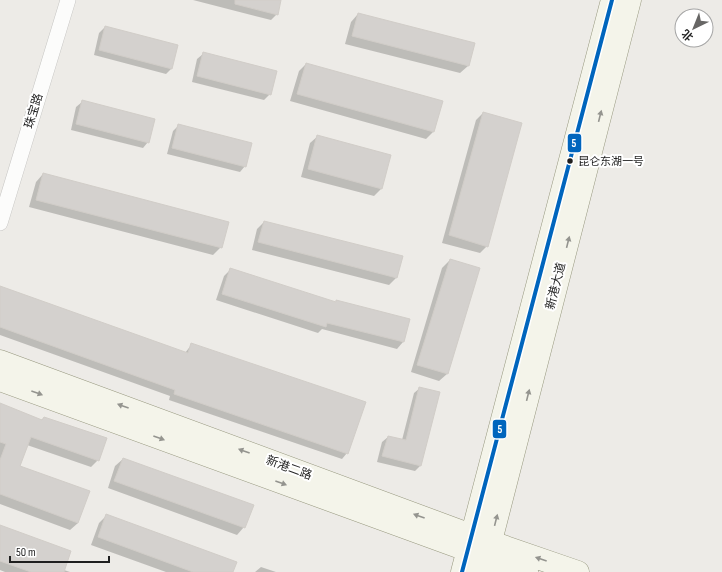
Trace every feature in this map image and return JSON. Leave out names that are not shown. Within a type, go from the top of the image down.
[{"type":"main road","name":"新港大道","points":[[480,552],[612,0]]},
{"type":"main road","name":"新港大道","points":[[462,572],[480,552],[630,0]]},
{"type":"main road","name":"新港二路","points":[[0,361],[527,572]]},
{"type":"main road","name":"新港二路","points":[[0,380],[480,552],[578,572]]},
{"type":"street","name":"珠宝路","points":[[0,222],[68,0]]},
{"type":"building","points":[[235,0],[281,0],[278,15],[235,4]]},
{"type":"building","points":[[358,13],[475,43],[469,66],[352,36]]},
{"type":"building","points":[[105,26],[178,45],[172,69],[99,50]]},
{"type":"building","points":[[203,52],[277,71],[271,95],[197,76]]},
{"type":"building","points":[[306,63],[443,101],[434,132],[297,94]]},
{"type":"building","points":[[82,100],[155,119],[149,143],[76,124]]},
{"type":"building","points":[[483,112],[522,123],[488,247],[449,235]]},
{"type":"building","points":[[178,124],[252,143],[246,167],[172,148]]},
{"type":"building","points":[[317,135],[391,155],[382,189],[308,169]]},
{"type":"building","points":[[43,173],[229,222],[222,248],[36,200]]},
{"type":"building","points":[[264,221],[403,256],[397,278],[258,242]]},
{"type":"building","points":[[450,259],[480,268],[448,374],[417,365]]},
{"type":"building","points":[[230,268],[336,302],[336,300],[410,319],[404,342],[327,323],[326,327],[222,294]]},
{"type":"building","points":[[0,286],[188,353],[191,343],[366,402],[348,454],[174,394],[175,390],[0,327]]},
{"type":"building","points":[[419,387],[440,392],[421,466],[382,456],[388,436],[406,440]]},
{"type":"building","points":[[0,403],[42,420],[44,417],[107,438],[99,461],[31,437],[20,466],[90,491],[78,523],[0,494],[0,460],[6,444],[0,442]]},
{"type":"building","points":[[123,458],[254,505],[245,528],[114,481]]},
{"type":"building","points":[[106,514],[237,562],[233,572],[193,572],[98,537]]},
{"type":"building","points":[[0,525],[71,551],[64,572],[31,572],[0,561]]},
{"type":"transit line","name":"5","points":[[462,572],[612,0]]},
{"type":"place","name":"昆仑东湖一号","points":[[570,161]]}]
